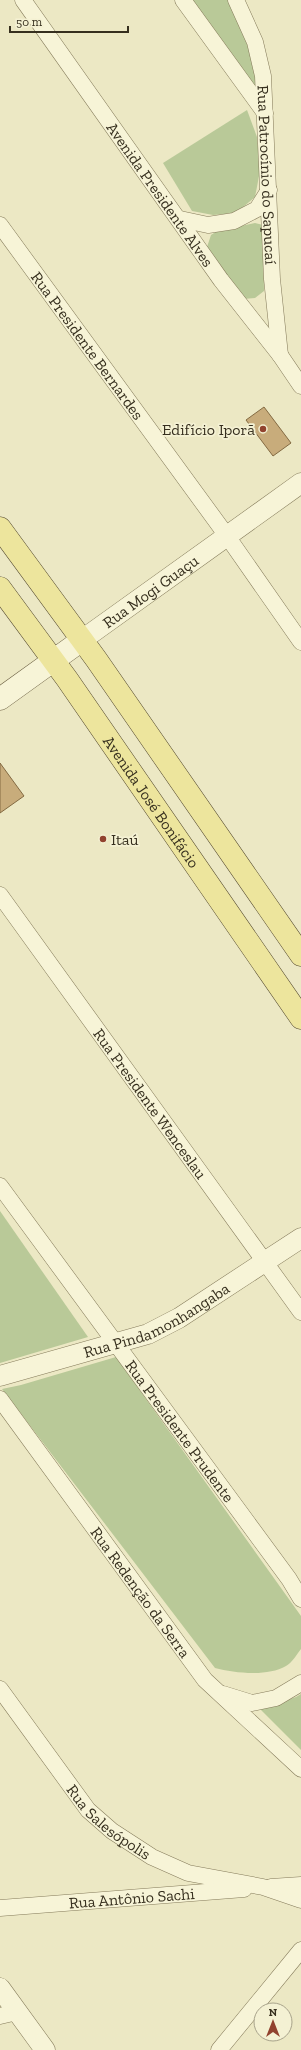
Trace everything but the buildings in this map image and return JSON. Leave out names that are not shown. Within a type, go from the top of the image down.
[{"type":"main road","points":[[0,528],[82,640],[301,955]]},
{"type":"main road","name":"Avenida José Bonifácio","points":[[0,588],[53,660],[301,1018]]},
{"type":"main road","name":"Rua Mogi Guaçu","points":[[0,699],[82,640]]},
{"type":"street","name":"Avenida Presidente Alves","points":[[23,0],[222,280],[280,355],[301,386]]},
{"type":"street","points":[[183,0],[265,113]]},
{"type":"street","name":"Rua Patrocínio do Sapucaí","points":[[236,0],[255,42],[263,76],[272,279],[280,355]]},
{"type":"street","points":[[180,219],[208,224],[234,221],[257,209],[269,190]]},
{"type":"street","name":"Rua Presidente Bernardes","points":[[0,225],[227,536],[301,642]]},
{"type":"street","name":"Rua Mogi Guaçu","points":[[82,640],[301,483]]},
{"type":"street","name":"Rua Presidente Wenceslau","points":[[0,895],[301,1312]]},
{"type":"street","name":"Rua Presidente Prudente","points":[[0,1186],[284,1573],[301,1599]]},
{"type":"street","name":"Rua Pindamonhangaba","points":[[0,1376],[148,1334],[180,1318],[265,1264],[301,1238]]},
{"type":"street","name":"Rua Redenção da Serra","points":[[0,1399],[205,1680],[301,1769]]},
{"type":"street","points":[[220,1693],[252,1703],[276,1698],[301,1683]]},
{"type":"street","name":"Rua Salesópolis","points":[[0,1689],[88,1810],[112,1831],[152,1856],[188,1872],[264,1888]]},
{"type":"street","name":"Rua Antônio Sachi","points":[[0,1908],[301,1885]]},
{"type":"street","name":"Rua Antônio Sachi","points":[[264,1888],[301,1900]]},
{"type":"street","points":[[219,2050],[301,1950]]},
{"type":"street","points":[[0,1988],[9,2014],[45,2050]]},
{"type":"green space","points":[[186,0],[228,0],[257,67],[258,85],[247,87]]},
{"type":"green space","points":[[247,110],[257,137],[260,171],[255,197],[236,213],[213,215],[192,211],[163,163]]},
{"type":"green space","points":[[255,223],[263,225],[264,291],[255,298],[243,299],[207,247],[211,235],[217,231]]},
{"type":"green space","points":[[0,1211],[88,1337],[0,1363]]},
{"type":"green space","points":[[116,1357],[301,1616],[301,1649],[288,1665],[270,1672],[260,1673],[215,1668],[2,1389],[21,1385]]},
{"type":"green space","points":[[301,1694],[301,1750],[260,1709]]},
{"type":"place","name":"Edifício Iporã","points":[[263,429]]},
{"type":"place","name":"Itaú","points":[[103,839]]}]
